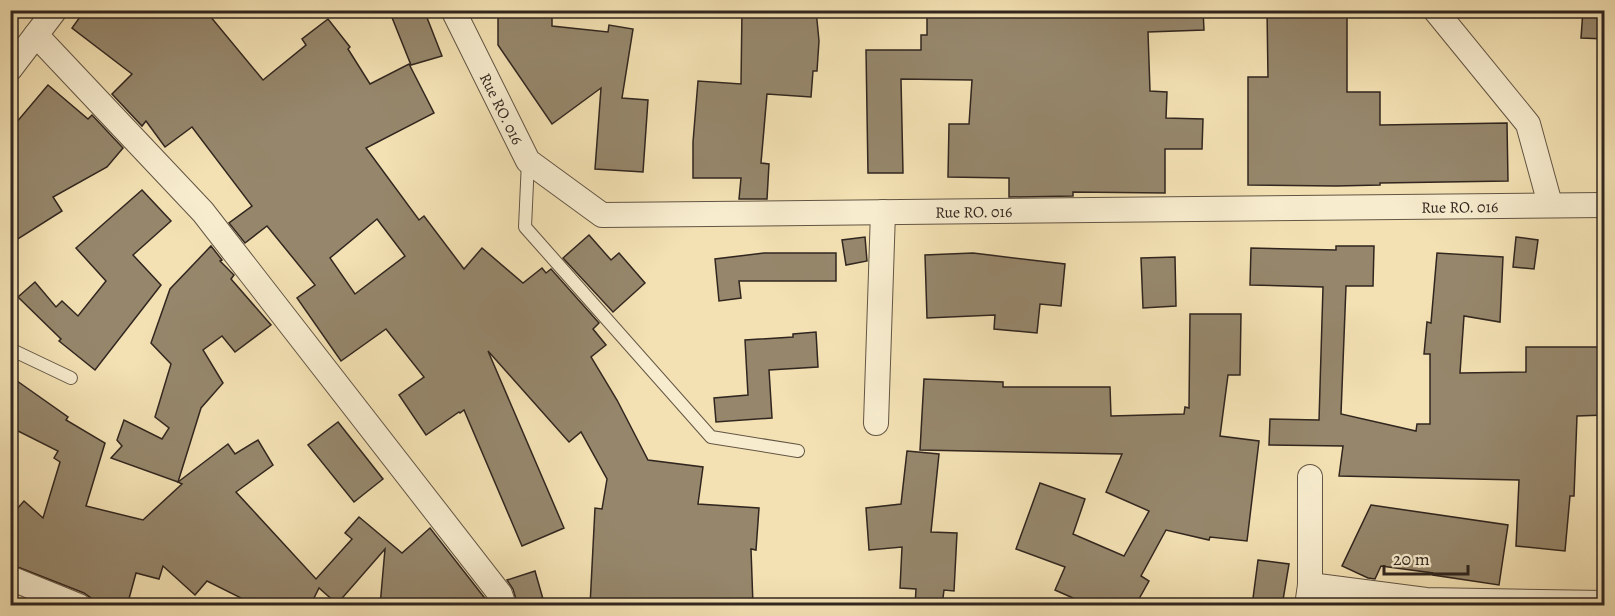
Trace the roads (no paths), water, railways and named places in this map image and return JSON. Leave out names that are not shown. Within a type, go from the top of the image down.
[{"type":"street","points":[[10,69],[55,10]]},
{"type":"street","name":"Rue RO. 016","points":[[453,10],[528,161],[602,215],[1605,205]]},
{"type":"street","points":[[1435,10],[1528,124],[1550,204]]},
{"type":"street","points":[[36,35],[203,212],[500,594],[504,606]]},
{"type":"street","points":[[876,423],[884,212]]},
{"type":"street","points":[[1310,477],[1308,596],[1605,603]]},
{"type":"street","points":[[10,578],[79,606]]},
{"type":"lane","points":[[528,161],[525,227],[711,437],[798,451]]},
{"type":"lane","points":[[10,349],[71,378]]}]
